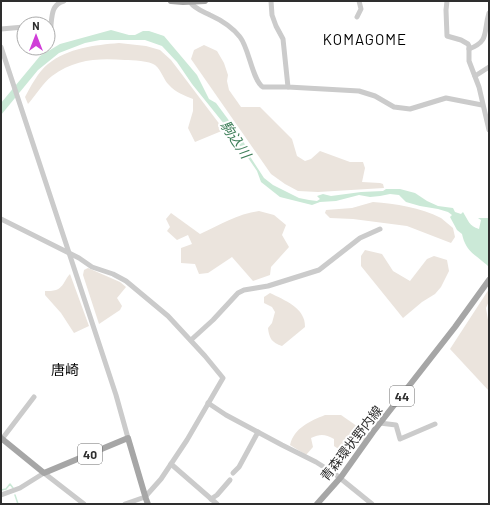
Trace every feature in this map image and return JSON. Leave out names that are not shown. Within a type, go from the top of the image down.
[{"type":"main road","points":[[171,1],[205,1]]},
{"type":"main road","name":"青森環状野内線","points":[[317,504],[340,477],[487,283]]},
{"type":"main road","points":[[128,438],[146,501]]},
{"type":"main road","name":"40","points":[[44,473],[128,438]]},
{"type":"main road","points":[[2,439],[44,473]]},
{"type":"street","points":[[52,16],[54,7],[57,3],[64,1]]},
{"type":"street","points":[[271,1],[272,15],[282,39],[288,87]]},
{"type":"street","points":[[357,17],[361,9],[360,1]]},
{"type":"street","points":[[447,1],[447,36],[468,44],[468,61],[475,76],[489,130]]},
{"type":"street","points":[[190,2],[193,7],[224,23],[241,37],[260,86],[359,91],[375,96],[394,108],[404,109],[410,109],[446,98],[482,105]]},
{"type":"street","points":[[469,49],[478,46],[485,40],[489,13]]},
{"type":"street","points":[[1,29],[16,28]]},
{"type":"street","points":[[1,47],[116,395],[128,438]]},
{"type":"street","points":[[475,76],[489,67]]},
{"type":"street","points":[[1,219],[79,258],[92,267],[113,274],[126,282],[168,316],[191,340],[223,378],[172,464],[152,490],[146,501],[125,504]]},
{"type":"street","points":[[191,340],[213,320],[238,293],[244,290],[268,286],[311,274],[319,270],[360,238],[380,229]]},
{"type":"street","points":[[2,439],[34,397]]},
{"type":"street","points":[[208,403],[226,415],[316,462],[340,477],[372,504]]},
{"type":"street","points":[[380,423],[396,425],[400,439],[435,424]]},
{"type":"street","points":[[233,473],[239,467],[258,432]]},
{"type":"street","points":[[172,464],[217,504]]},
{"type":"street","points":[[1,495],[20,488],[44,473],[84,504]]},
{"type":"street","points":[[211,499],[218,495],[230,480]]},
{"type":"shaded area","points":[[119,43],[146,46],[160,50],[171,60],[224,130],[195,142],[188,128],[193,111],[193,99],[174,90],[167,83],[155,65],[141,61],[115,59],[96,60],[69,66],[52,76],[28,104],[25,97],[35,79],[48,64],[64,54],[82,48]]},
{"type":"shaded area","points":[[204,45],[217,51],[224,63],[228,75],[227,81],[229,90],[241,107],[260,107],[292,139],[297,156],[305,161],[311,159],[320,151],[350,162],[363,162],[365,168],[362,182],[380,183],[383,184],[384,188],[318,192],[298,191],[271,174],[191,59],[194,50]]},
{"type":"shaded area","points":[[373,202],[408,207],[433,214],[441,218],[453,228],[455,237],[451,243],[407,226],[353,219],[330,218],[325,213],[326,210],[352,208]]},
{"type":"shaded area","points":[[259,211],[274,215],[286,225],[282,235],[289,247],[271,267],[270,275],[253,281],[232,257],[208,273],[199,274],[195,264],[181,263],[181,248],[192,244],[188,235],[177,240],[167,231],[170,227],[166,219],[171,213],[200,234],[236,217]]},
{"type":"shaded area","points":[[365,250],[382,254],[393,271],[410,281],[427,259],[434,256],[447,260],[449,271],[441,287],[435,294],[422,302],[403,318],[361,266],[361,256]]},
{"type":"shaded area","points":[[88,268],[120,282],[126,287],[117,298],[122,306],[120,310],[99,324],[83,275],[84,270]]},
{"type":"shaded area","points":[[70,274],[89,326],[74,333],[61,313],[45,295],[45,291],[58,289]]},
{"type":"shaded area","points":[[489,289],[489,301],[486,308],[489,326],[489,391],[450,349]]},
{"type":"shaded area","points":[[270,293],[293,306],[302,315],[304,320],[305,327],[282,346],[273,342],[268,332],[268,328],[272,323],[275,312],[272,307],[264,303],[264,297]]},
{"type":"shaded area","points":[[325,415],[341,415],[364,431],[365,438],[353,450],[343,452],[334,446],[334,439],[325,435],[311,438],[313,447],[306,455],[290,445],[295,434],[303,426]]},
{"type":"water","name":"駒込川","points":[[111,30],[129,35],[149,31],[164,36],[197,75],[209,99],[216,103],[236,130],[264,178],[273,185],[299,198],[317,201],[320,199],[317,196],[323,194],[331,196],[383,191],[386,189],[400,189],[415,193],[438,206],[453,208],[455,212],[461,214],[463,212],[471,224],[479,229],[481,220],[478,218],[489,218],[489,267],[469,250],[462,234],[457,230],[450,217],[452,215],[438,209],[406,202],[399,195],[390,194],[370,197],[359,195],[336,201],[320,202],[312,205],[280,197],[261,182],[257,171],[229,130],[192,84],[177,62],[162,46],[145,40],[100,40],[85,43],[56,55],[56,46]]},
{"type":"water","points":[[40,56],[55,56],[38,70],[1,115],[1,103]]},
{"type":"waterway","points":[[1,490],[6,489],[10,484],[13,488]]},
{"type":"waterway","points":[[15,495],[18,504]]},
{"type":"district","name":"KOMAGOME","points":[[365,39]]},
{"type":"district","name":"唐崎","points":[[65,369]]}]
